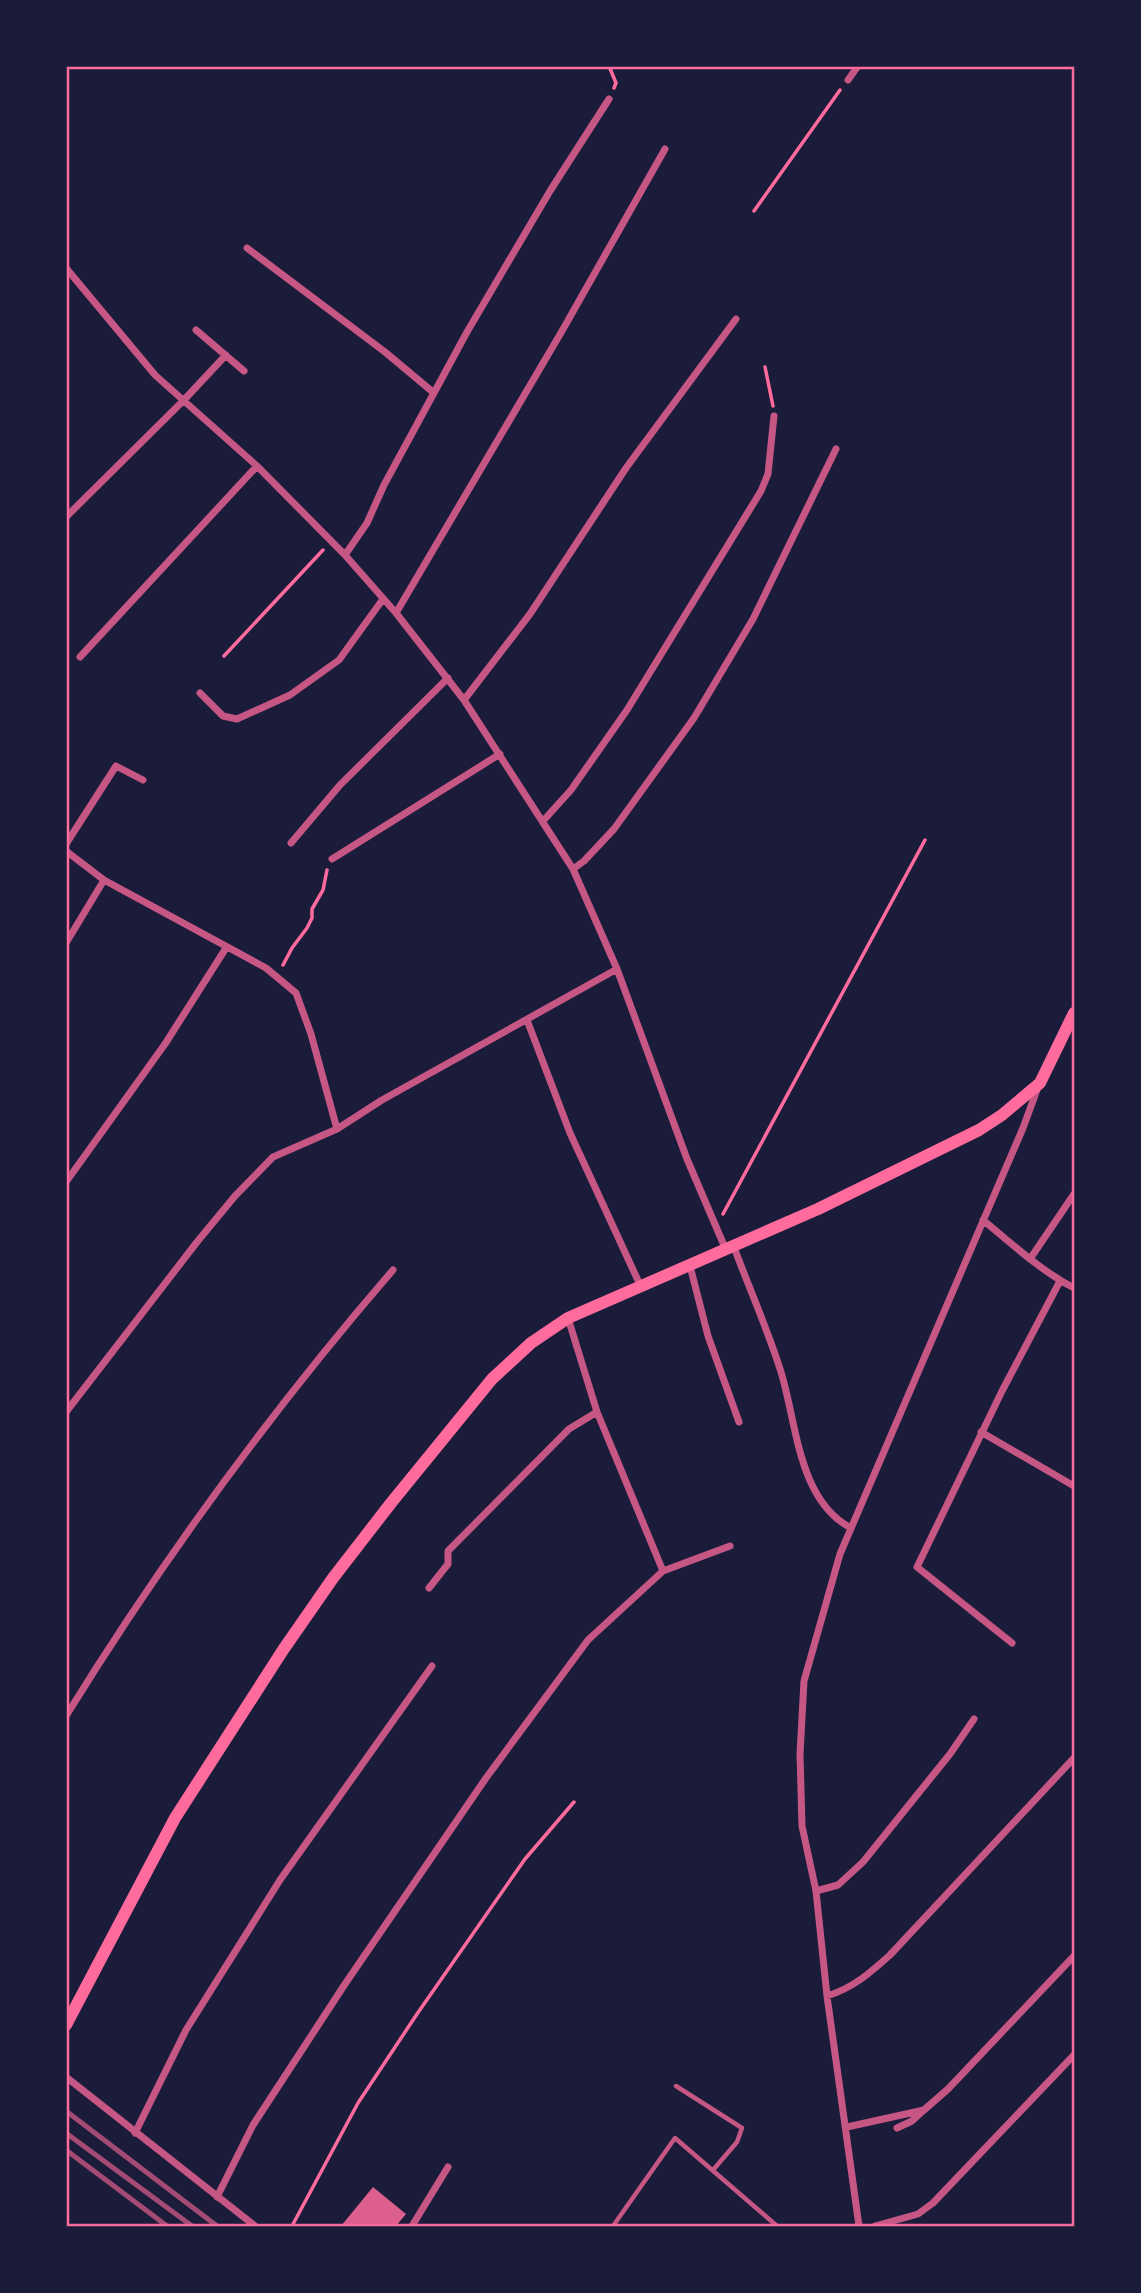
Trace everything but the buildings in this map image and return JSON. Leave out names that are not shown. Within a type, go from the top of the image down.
[{"type":"main road","points":[[66,2025],[175,1818],[283,1650],[391,1503],[492,1379],[531,1342],[568,1318],[818,1209],[979,1130],[1002,1115],[1040,1083],[1074,1013]]},
{"type":"street","points":[[848,80],[858,66]]},
{"type":"street","points":[[345,555],[367,523],[433,393],[550,191],[609,99]]},
{"type":"street","points":[[396,613],[562,331],[665,149]]},
{"type":"street","points":[[247,248],[385,352],[433,393]]},
{"type":"street","points":[[66,268],[155,376],[257,466],[345,555],[396,613],[464,700],[573,869],[617,969],[687,1159],[730,1249],[781,1371],[806,1471],[827,1511],[836,1520],[851,1528]]},
{"type":"street","points":[[464,700],[530,614],[626,468],[736,319]]},
{"type":"street","points":[[196,330],[244,371]]},
{"type":"street","points":[[66,517],[226,355]]},
{"type":"street","points":[[543,821],[572,790],[627,710],[761,491],[768,474],[774,416]]},
{"type":"street","points":[[573,869],[614,829],[694,718],[753,619],[836,449]]},
{"type":"street","points":[[80,657],[257,466]]},
{"type":"street","points":[[200,693],[223,716],[237,719],[290,695],[339,660],[383,599]]},
{"type":"street","points":[[290,843],[340,785],[448,678]]},
{"type":"street","points":[[332,859],[500,754]]},
{"type":"street","points":[[66,844],[116,766],[142,780]]},
{"type":"street","points":[[66,851],[104,880],[266,968],[296,993],[311,1034],[337,1129]]},
{"type":"street","points":[[66,943],[104,880]]},
{"type":"street","points":[[66,1182],[165,1044],[226,948]]},
{"type":"street","points":[[66,1412],[197,1242],[261,1168],[274,1157],[337,1129],[382,1100],[617,969]]},
{"type":"street","points":[[527,1020],[570,1133],[641,1287]]},
{"type":"street","points":[[859,2227],[827,1996],[816,1891],[802,1826],[800,1754],[804,1681],[840,1555],[1040,1083]]},
{"type":"street","points":[[1030,1259],[1074,1194]]},
{"type":"street","points":[[983,1220],[1030,1259],[1074,1288]]},
{"type":"street","points":[[690,1266],[708,1336],[739,1422]]},
{"type":"street","points":[[66,1716],[111,1644],[198,1516],[335,1337],[393,1270]]},
{"type":"street","points":[[1012,1643],[917,1567],[981,1432],[1060,1281]]},
{"type":"street","points":[[568,1318],[597,1412],[663,1571]]},
{"type":"street","points":[[429,1588],[448,1564],[448,1550],[569,1429],[597,1412]]},
{"type":"street","points":[[981,1432],[1074,1486]]},
{"type":"street","points":[[217,2197],[253,2124],[345,1984],[486,1778],[588,1640],[663,1571],[730,1546]]},
{"type":"street","points":[[135,2133],[186,2030],[280,1880],[432,1666]]},
{"type":"street","points":[[816,1891],[838,1885],[863,1862],[950,1754],[974,1719]]},
{"type":"street","points":[[827,1996],[860,1982],[890,1955],[1074,1758]]},
{"type":"street","points":[[897,2128],[912,2121],[948,2089],[1074,1956]]},
{"type":"street","points":[[875,2227],[918,2214],[933,2203],[1074,2055]]},
{"type":"street","points":[[66,2077],[255,2227]]},
{"type":"street","points":[[847,2127],[924,2110]]},
{"type":"street","points":[[412,2227],[449,2167]]},
{"type":"lane","points":[[676,2086],[742,2129],[737,2142],[713,2170]]},
{"type":"lane","points":[[613,2227],[675,2138],[777,2227]]},
{"type":"path","points":[[609,66],[616,83],[609,99]]},
{"type":"path","points":[[754,211],[848,80]]},
{"type":"path","points":[[765,367],[774,416]]},
{"type":"path","points":[[224,656],[331,541]]},
{"type":"path","points":[[722,1216],[925,841]]},
{"type":"path","points":[[278,977],[286,956],[312,918],[312,909],[323,890],[332,859]]},
{"type":"path","points":[[292,2227],[358,2103],[525,1859],[573,1802]]},
{"type":"railway","points":[[66,2111],[217,2226]]},
{"type":"railway","points":[[66,2133],[192,2226]]},
{"type":"railway","points":[[66,2150],[167,2226]]}]
